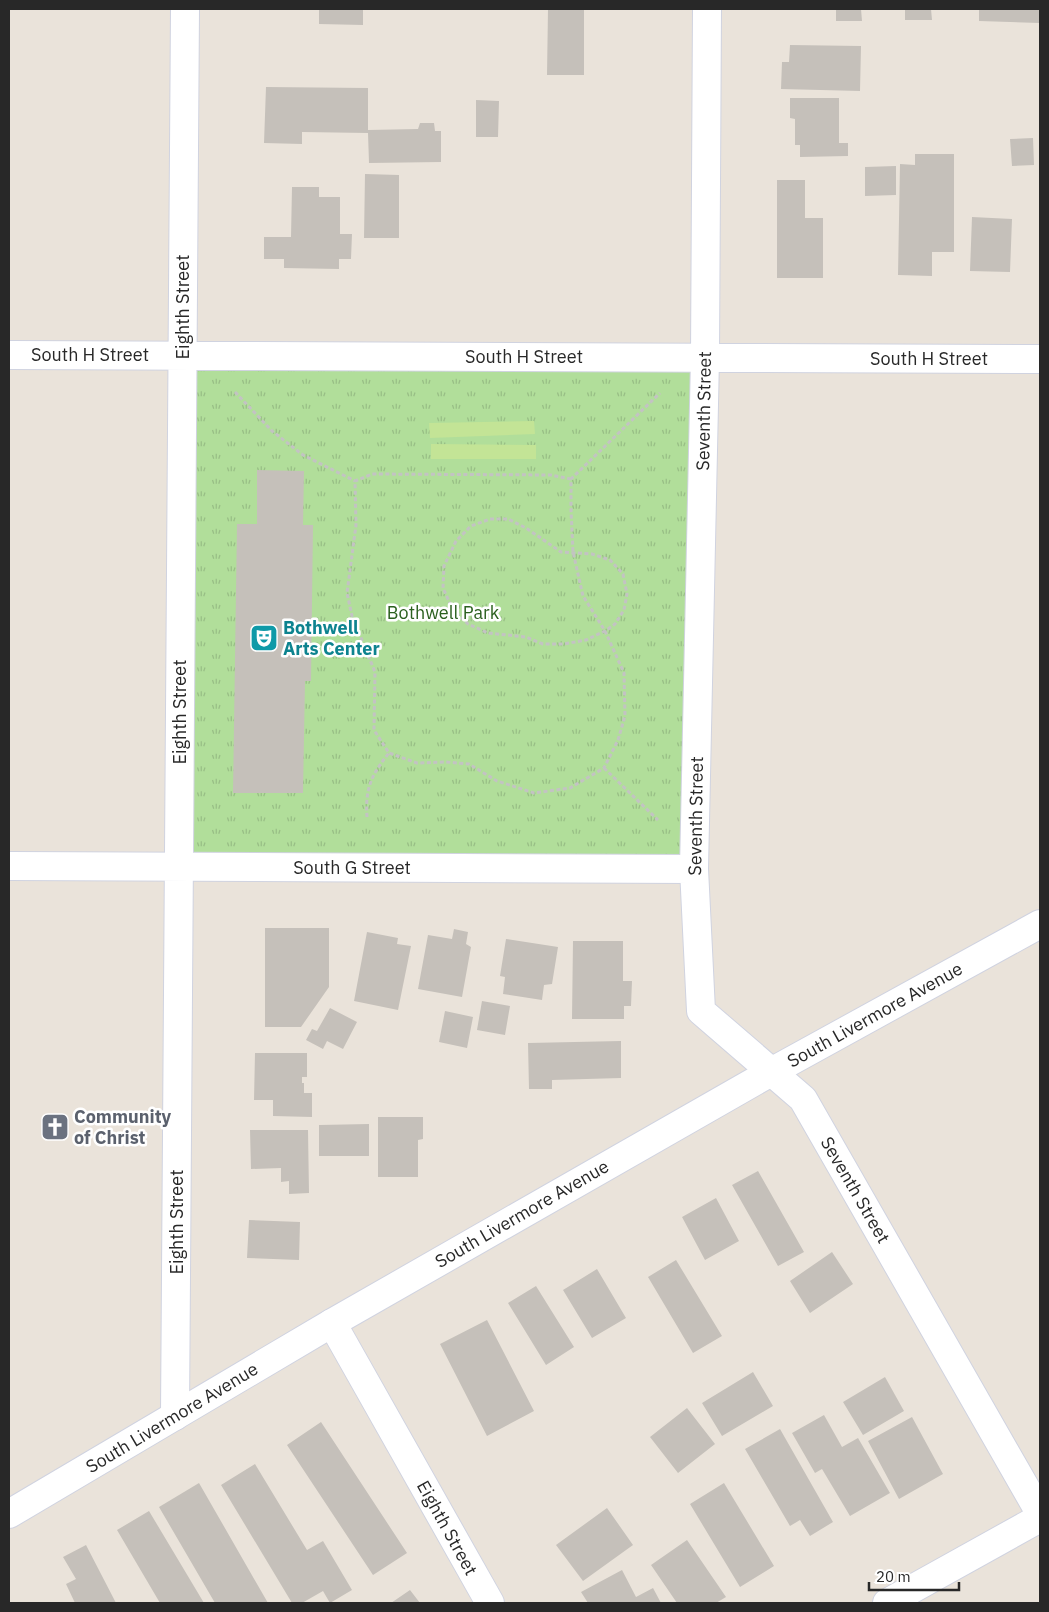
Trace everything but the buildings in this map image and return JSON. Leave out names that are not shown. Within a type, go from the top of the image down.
[{"type":"street","name":"Eighth Street","points":[[175,1416],[186,9]]},
{"type":"street","name":"Seventh Street","points":[[706,9],[706,358],[694,869],[701,1011],[803,1099],[1040,1513]]},
{"type":"street","name":"South H Street","points":[[9,355],[1040,359]]},
{"type":"street","name":"South G Street","points":[[9,866],[694,869]]},
{"type":"street","name":"South Livermore Avenue","points":[[9,1514],[332,1323],[772,1072],[1040,924]]},
{"type":"street","name":"Eighth Street","points":[[332,1323],[490,1603]]},
{"type":"street","points":[[887,1603],[1040,1518]]},
{"type":"path","points":[[235,392],[272,431],[303,455],[355,481],[372,474],[551,475],[571,479]]},
{"type":"path","points":[[355,481],[356,525],[347,593],[352,616],[375,672],[374,730],[389,753],[417,763],[446,762],[469,764],[498,780],[534,793],[570,788],[604,768],[618,740],[625,716],[624,673],[605,631],[583,596],[574,552],[571,479],[660,393]]},
{"type":"path","points":[[490,519],[508,519],[526,528],[561,552],[574,552],[592,554],[610,560],[624,574],[627,594],[624,610],[615,624],[586,640],[564,644],[543,644],[526,638],[488,633],[468,624],[452,608],[443,588],[444,566],[456,541],[471,526],[490,519]]},
{"type":"path","points":[[367,817],[368,785],[378,767],[389,753]]},
{"type":"path","points":[[604,768],[658,820]]},
{"type":"green space","name":"Bothwell Park","points":[[183,355],[705,358],[694,869],[180,867]]},
{"type":"green space","points":[[534,421],[535,434],[430,438],[429,423]]},
{"type":"green space","points":[[431,444],[536,445],[536,459],[431,459]]},
{"type":"place","name":"Bothwell Arts Center","points":[[264,638]]},
{"type":"place","name":"Community of Christ","points":[[55,1127]]}]
